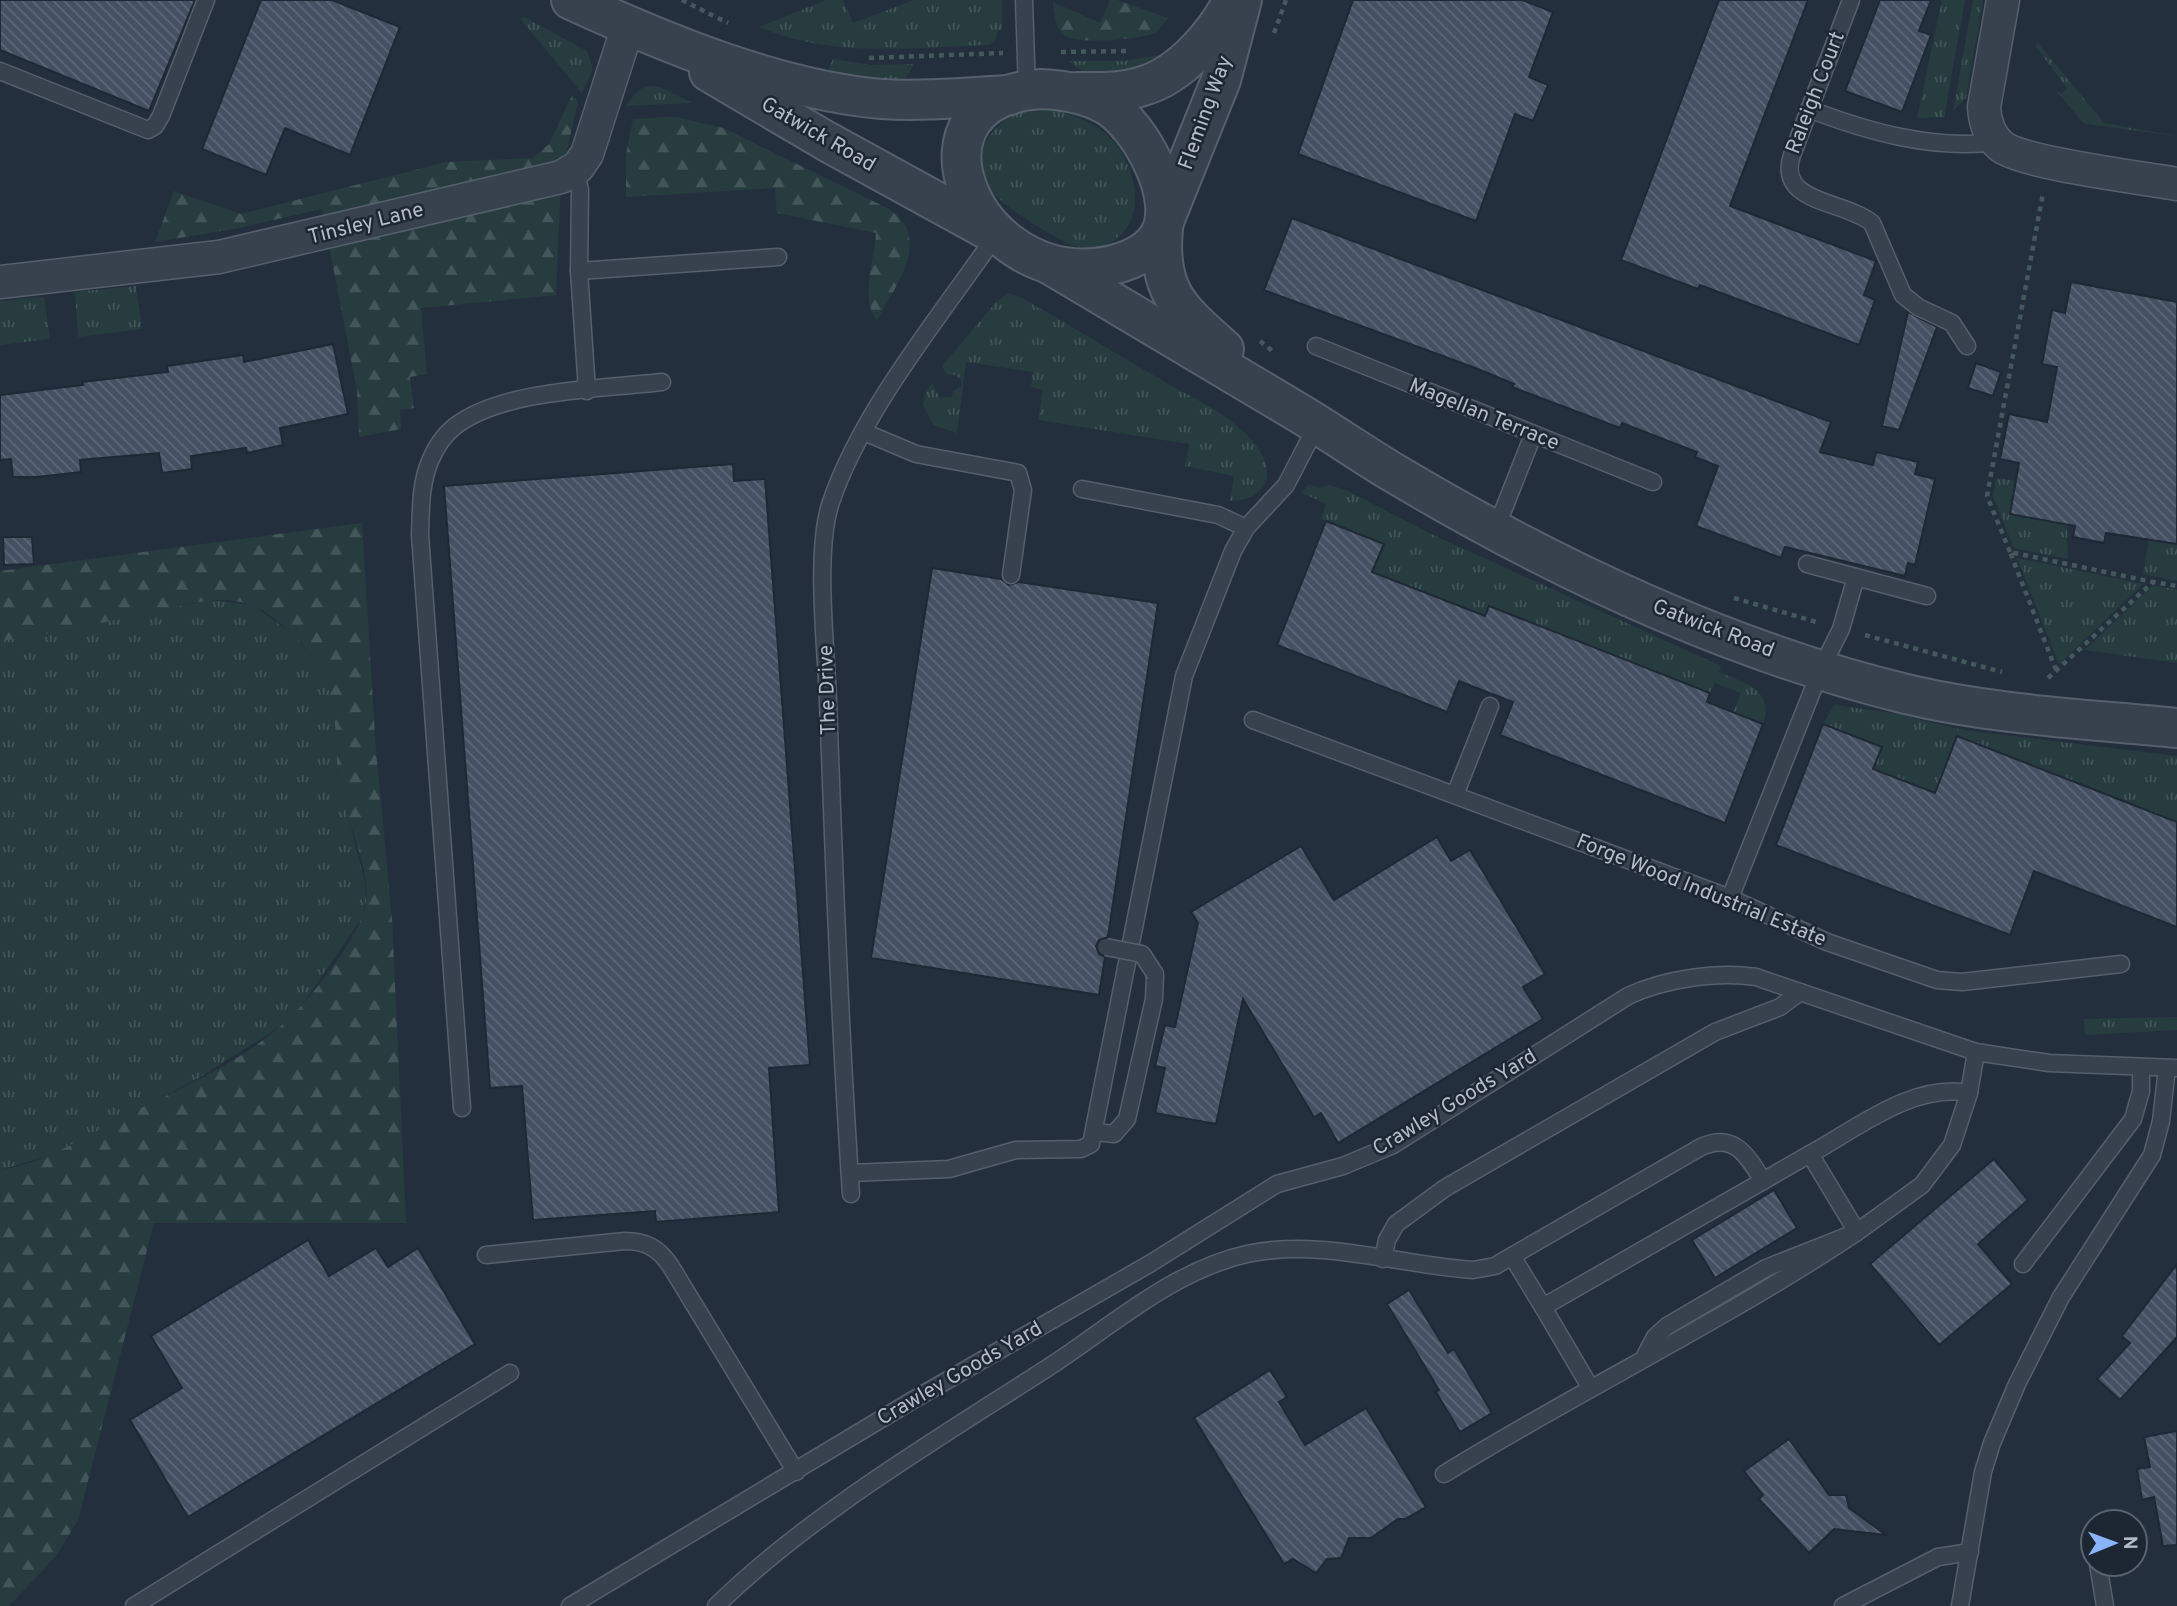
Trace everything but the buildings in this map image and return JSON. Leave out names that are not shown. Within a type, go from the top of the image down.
[{"type":"street","name":"Gatwick Road","points":[[571,0],[635,29],[781,79],[867,97],[1018,93]]},
{"type":"street","name":"Fleming Way","points":[[1072,92],[1126,90],[1161,79],[1209,36],[1233,0]]},
{"type":"street","name":"Fleming Way","points":[[1163,226],[1221,80],[1242,0]]},
{"type":"street","points":[[2003,0],[1984,107],[1986,123],[1996,142],[2011,152],[2049,161],[2177,184]]},
{"type":"street","name":"Gatwick Road","points":[[635,29],[826,141],[996,235]]},
{"type":"street","points":[[575,169],[592,143],[635,29]]},
{"type":"street","points":[[1072,92],[1109,107],[1134,131],[1158,177],[1163,195],[1163,226],[1151,246],[1117,264],[1090,268],[1049,264],[996,235],[968,193],[962,169],[962,143],[972,122],[991,106],[1018,93],[1072,92]]},
{"type":"street","name":"Tinsley Lane","points":[[0,282],[219,257],[561,177],[575,169]]},
{"type":"street","name":"Gatwick Road","points":[[1163,226],[1162,270],[1173,300],[1190,319],[1304,416]]},
{"type":"street","name":"Gatwick Road","points":[[1049,264],[1304,416],[1393,473],[1495,531],[1676,617],[1821,669],[1886,689],[1965,707],[2177,728]]},
{"type":"lane","points":[[0,71],[148,130],[155,126],[161,116],[206,0]]},
{"type":"lane","points":[[1018,93],[1026,52],[1024,0]]},
{"type":"lane","name":"Raleigh Court","points":[[1851,0],[1789,163],[1793,185],[1872,223],[1900,291],[1918,307],[1952,323],[1967,346]]},
{"type":"lane","points":[[1809,110],[1862,129],[1900,137],[1969,144],[1996,142]]},
{"type":"lane","points":[[575,169],[580,190],[579,271],[586,391]]},
{"type":"lane","name":"The Drive","points":[[851,1194],[833,853],[823,544],[830,506],[864,432],[996,235]]},
{"type":"lane","points":[[579,271],[778,257]]},
{"type":"lane","name":"Magellan Terrace","points":[[1315,346],[1653,482]]},
{"type":"lane","points":[[462,1108],[421,549],[421,494],[431,459],[442,441],[453,428],[470,416],[517,401],[662,382]]},
{"type":"lane","points":[[850,1173],[949,1169],[1016,1150],[1081,1149],[1091,1144],[1184,676],[1233,551],[1246,528],[1286,485],[1304,416]]},
{"type":"lane","points":[[864,432],[916,454],[1018,473],[1023,490],[1011,575]]},
{"type":"lane","points":[[1495,531],[1533,435]]},
{"type":"lane","points":[[1082,489],[1218,515],[1246,528]]},
{"type":"lane","points":[[1807,564],[1927,596]]},
{"type":"lane","points":[[1730,898],[1821,669],[1841,629],[1856,577]]},
{"type":"lane","points":[[1455,795],[1490,706]]},
{"type":"lane","name":"Forge Wood Industrial Estate","points":[[1253,720],[1730,898],[1810,936],[1946,982],[2121,964]]},
{"type":"lane","points":[[1095,1132],[1114,1134],[1126,1119],[1154,999],[1155,974],[1142,954],[1106,947]]},
{"type":"lane","name":"Crawley Goods Yard","points":[[570,1606],[1151,1263],[1277,1184],[1343,1166],[1393,1144],[1628,996],[1659,985],[1734,975],[1756,977],[1976,1052],[2049,1063],[2172,1068]]},
{"type":"lane","points":[[1383,1259],[1387,1240],[1396,1224],[1445,1188],[1715,1032],[1780,1007],[1800,992]]},
{"type":"lane","points":[[1444,1474],[1590,1387],[1778,1285],[1857,1232],[1931,1177],[1952,1145],[1969,1093],[1976,1052]]},
{"type":"lane","points":[[2023,1264],[2133,1119],[2141,1091],[2141,1067]]},
{"type":"lane","points":[[1960,1606],[1983,1472],[1992,1443],[2017,1384],[2061,1297],[2152,1155],[2172,1068]]},
{"type":"lane","points":[[1543,1307],[1810,1154],[1924,1093],[1949,1090],[1969,1093]]},
{"type":"lane","points":[[716,1606],[780,1549],[1111,1323],[1186,1278],[1231,1258],[1256,1252],[1314,1251],[1473,1270],[1494,1266],[1708,1144],[1734,1143],[1745,1152],[1763,1181]]},
{"type":"lane","points":[[1810,1154],[1857,1232]]},
{"type":"lane","points":[[486,1255],[625,1241],[643,1242],[657,1248],[796,1472]]},
{"type":"lane","points":[[1512,1256],[1590,1387]]},
{"type":"lane","points":[[134,1606],[510,1373]]},
{"type":"lane","points":[[1843,1606],[1938,1557],[1969,1552]]},
{"type":"lane","points":[[2100,1578],[2105,1606]]},
{"type":"path","points":[[682,0],[732,25]]},
{"type":"path","points":[[866,58],[1136,51]]},
{"type":"path","points":[[2049,161],[1987,496],[2056,670]]},
{"type":"path","points":[[1255,336],[1283,360]]},
{"type":"path","points":[[2011,552],[2177,586]]},
{"type":"path","points":[[2048,678],[2153,582]]},
{"type":"path","points":[[1728,597],[2013,674]]},
{"type":"path","points":[[2035,677],[2061,679]]},
{"type":"green space","points":[[826,0],[843,0],[853,23],[914,0],[1002,0],[1002,30],[998,30],[996,39],[990,45],[873,49],[816,44],[759,27]]},
{"type":"green space","points":[[1110,0],[1168,18],[1156,33],[1122,39],[1093,41],[1069,38],[1058,27],[1053,2],[1100,23]]},
{"type":"green space","points":[[1942,0],[1965,0],[1944,117],[1917,118]]},
{"type":"green space","points":[[1973,0],[1983,0],[1966,98],[1953,111]]},
{"type":"green space","points":[[524,17],[587,51],[593,70],[582,93],[520,19]]},
{"type":"green space","points":[[2037,42],[2104,123],[2177,136],[2085,124],[2054,89],[2062,94],[2067,88],[2036,47]]},
{"type":"green space","points":[[1170,53],[1119,74],[1092,74],[1080,70],[1069,61],[1125,61]]},
{"type":"green space","points":[[833,59],[870,65],[914,64],[906,78],[897,80],[833,72],[828,70]]},
{"type":"green space","points":[[648,86],[660,87],[693,103],[626,106],[638,90]]},
{"type":"green space","points":[[572,95],[578,101],[561,177],[556,295],[421,308],[427,374],[410,377],[414,408],[400,410],[401,429],[359,437],[357,391],[322,209],[239,228],[155,242],[174,191],[241,214],[446,162],[533,158],[549,144]]},
{"type":"green space","points":[[1028,108],[1047,109],[1081,119],[1098,128],[1121,151],[1134,183],[1135,200],[1132,216],[1125,230],[1113,241],[1092,248],[1070,244],[1017,212],[989,189],[981,163],[987,140],[1004,121]]},
{"type":"green space","points":[[676,117],[723,128],[885,207],[900,218],[908,231],[910,246],[907,260],[902,276],[877,320],[869,301],[869,278],[876,233],[777,213],[775,188],[626,197],[626,155],[633,119]]},
{"type":"green space","points":[[136,286],[142,329],[78,337],[75,292]]},
{"type":"green space","points":[[1008,293],[1038,307],[1207,405],[1239,427],[1252,440],[1266,464],[1267,477],[1259,492],[1251,497],[1230,501],[1234,476],[1185,466],[1189,444],[1038,420],[1043,390],[1031,387],[1033,372],[966,362],[957,433],[933,425],[923,405],[925,394],[932,383],[940,398],[952,397],[953,391],[961,386],[961,380],[956,375],[946,374],[942,366],[995,303]]},
{"type":"green space","points":[[44,297],[50,339],[0,345],[0,301]]},
{"type":"green space","points":[[1996,478],[2016,481],[2010,514],[2067,525],[2068,559],[2014,548],[1993,497]]},
{"type":"green space","points":[[1309,484],[1318,488],[1330,485],[1348,491],[1429,533],[1721,666],[1719,672],[1748,684],[1761,696],[1766,712],[1763,724],[1733,713],[1741,693],[1715,683],[1710,693],[1489,607],[1485,616],[1372,572],[1384,544],[1321,519],[1326,504],[1302,493]]},
{"type":"green space","points":[[362,523],[376,751],[392,919],[406,1223],[154,1223],[78,1520],[56,1556],[9,1606],[0,1606],[0,1170],[32,1162],[61,1150],[203,1077],[265,1039],[306,1000],[344,950],[362,916],[366,902],[366,886],[364,869],[339,780],[333,705],[328,689],[313,658],[282,626],[251,605],[214,600],[0,641],[0,571]]},
{"type":"green space","points":[[2149,540],[2177,544],[2177,581],[2143,574]]},
{"type":"green space","points":[[2017,558],[2143,584],[2059,664]]},
{"type":"green space","points":[[2153,585],[2177,590],[2177,663],[2085,650]]},
{"type":"green space","points":[[210,600],[253,605],[292,634],[322,667],[330,688],[337,731],[337,773],[365,883],[366,901],[361,919],[300,1008],[281,1026],[197,1079],[54,1154],[0,1170],[0,641]]},
{"type":"green space","points":[[1834,705],[1892,713],[1963,730],[2177,756],[2177,822],[1957,737],[1935,793],[1873,769],[1882,746],[1823,724]]},
{"type":"green space","points":[[2177,1017],[2177,1030],[2085,1035],[2084,1019]]}]
